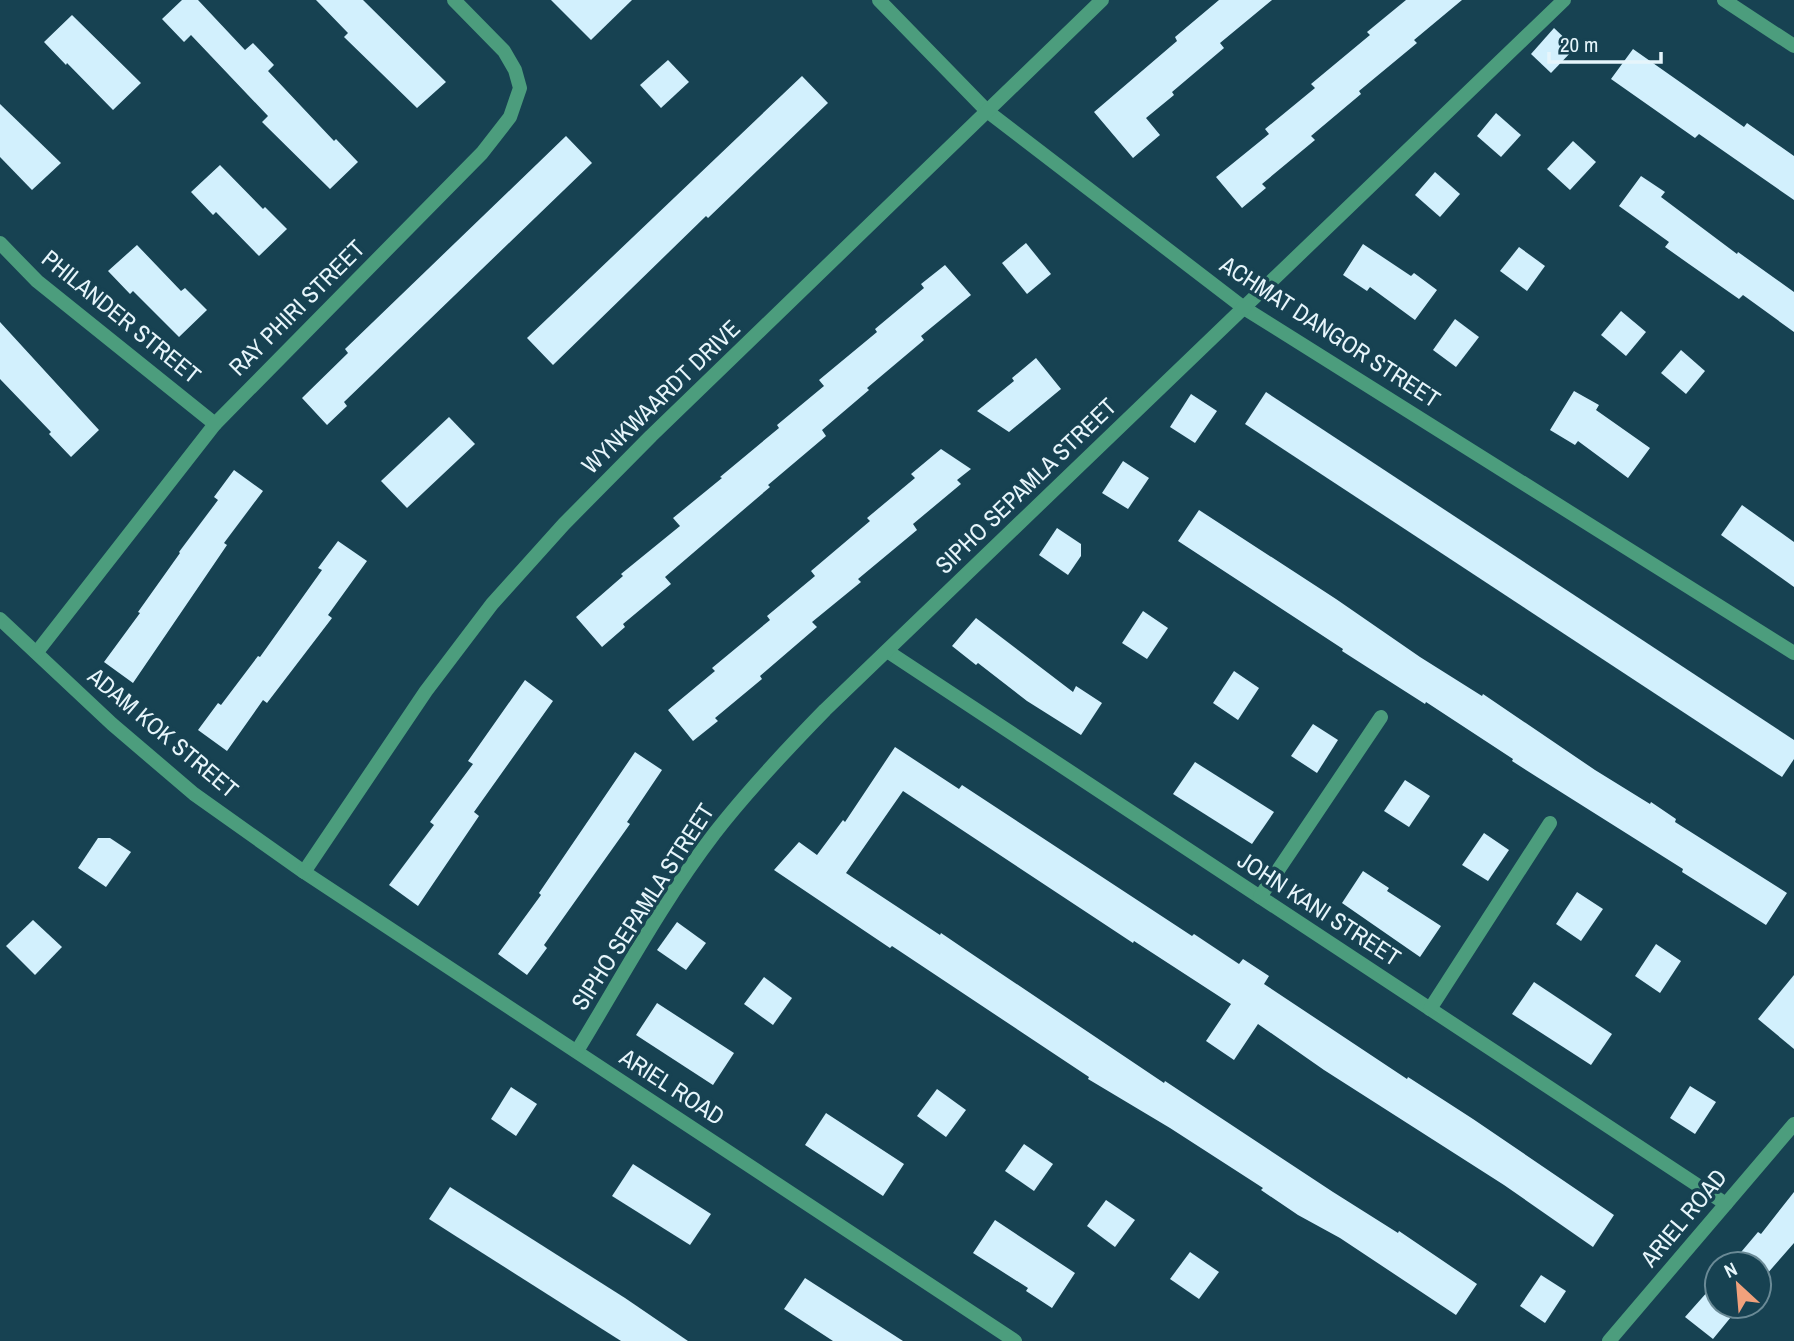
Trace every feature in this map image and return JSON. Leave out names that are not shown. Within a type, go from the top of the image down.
[{"type":"street","name":"RAY PHIRI STREET","points":[[37,652],[215,424],[482,153],[510,117],[520,88],[515,70],[504,51],[454,0]]},
{"type":"street","name":"ACHMAT DANGOR STREET","points":[[879,0],[987,111],[1244,308],[1794,653]]},
{"type":"street","name":"WYNKWAARDT DRIVE","points":[[304,872],[426,691],[492,604],[564,524],[651,436],[1102,0]]},
{"type":"street","name":"SIPHO SEPAMLA STREET","points":[[576,1051],[663,909],[713,835],[771,766],[887,651],[1564,0]]},
{"type":"street","points":[[1724,0],[1794,46]]},
{"type":"street","name":"PHILANDER STREET","points":[[0,243],[37,281],[215,424]]},
{"type":"street","name":"ADAM KOK STREET","points":[[0,619],[112,724],[194,794],[304,872]]},
{"type":"street","name":"JOHN KANI STREET","points":[[887,651],[1726,1204]]},
{"type":"street","points":[[1260,897],[1381,717]]},
{"type":"street","points":[[1430,1009],[1550,823]]},
{"type":"street","name":"ARIEL ROAD","points":[[304,872],[1015,1341]]},
{"type":"street","name":"ARIEL ROAD","points":[[1609,1341],[1794,1124]]},
{"type":"building","points":[[182,0],[198,0],[245,50],[253,43],[274,65],[268,71],[334,141],[336,139],[358,162],[330,189],[262,122],[268,116],[191,35],[184,42],[162,19]]},
{"type":"building","points":[[316,0],[363,0],[446,82],[417,108],[344,37],[348,33]]},
{"type":"building","points":[[551,0],[632,0],[591,40]]},
{"type":"building","points":[[1219,0],[1272,0],[1220,43],[1224,48],[1146,118],[1160,135],[1133,158],[1094,112],[1177,41],[1175,37]]},
{"type":"building","points":[[1406,0],[1462,0],[1414,40],[1417,43],[1359,91],[1361,94],[1311,136],[1315,140],[1262,184],[1266,188],[1242,208],[1216,177],[1269,134],[1265,129],[1315,88],[1311,84],[1370,35],[1367,32]]},
{"type":"building","points":[[72,15],[141,83],[113,110],[44,42]]},
{"type":"building","points":[[1554,28],[1575,48],[1551,73],[1531,54]]},
{"type":"building","points":[[1633,49],[1744,127],[1747,123],[1794,156],[1794,200],[1699,134],[1695,138],[1611,79]]},
{"type":"building","points":[[668,60],[689,82],[661,108],[640,85]]},
{"type":"building","points":[[802,76],[828,103],[708,218],[706,216],[553,365],[527,338]]},
{"type":"building","points":[[0,104],[61,163],[32,190],[0,157]]},
{"type":"building","points":[[1496,113],[1521,135],[1501,157],[1477,136]]},
{"type":"building","points":[[566,136],[592,163],[344,402],[347,406],[327,425],[302,398],[348,353],[345,349]]},
{"type":"building","points":[[1573,141],[1596,162],[1570,190],[1547,169]]},
{"type":"building","points":[[220,165],[263,209],[265,207],[287,229],[259,256],[216,212],[213,215],[191,192]]},
{"type":"building","points":[[1435,172],[1460,194],[1440,217],[1415,195]]},
{"type":"building","points":[[1641,176],[1665,192],[1661,197],[1737,254],[1738,252],[1794,292],[1794,332],[1743,295],[1739,299],[1665,247],[1669,242],[1619,206]]},
{"type":"building","points":[[1026,243],[1051,274],[1027,294],[1002,263]]},
{"type":"building","points":[[1363,244],[1411,276],[1414,273],[1437,290],[1415,320],[1370,287],[1367,291],[1343,275]]},
{"type":"building","points":[[137,245],[181,291],[185,288],[207,310],[179,337],[133,291],[130,294],[108,271]]},
{"type":"building","points":[[1519,247],[1545,266],[1527,291],[1500,271]]},
{"type":"building","points":[[945,265],[971,295],[921,336],[924,340],[822,430],[826,436],[665,577],[671,584],[623,624],[625,627],[602,647],[576,617],[623,576],[621,574],[680,526],[673,518],[779,428],[777,425],[824,386],[819,380],[877,332],[875,329],[924,288],[921,284]]},
{"type":"building","points":[[1621,311],[1646,332],[1626,356],[1601,335]]},
{"type":"building","points":[[1455,319],[1479,337],[1456,367],[1433,350]]},
{"type":"building","points":[[0,322],[99,430],[71,457],[0,379]]},
{"type":"building","points":[[1681,350],[1705,371],[1686,394],[1661,373]]},
{"type":"building","points":[[1036,358],[1061,389],[1009,432],[977,411],[1014,381],[1012,378]]},
{"type":"building","points":[[1574,391],[1599,405],[1596,410],[1650,448],[1628,478],[1578,441],[1575,445],[1550,430]]},
{"type":"building","points":[[1266,392],[1794,740],[1794,759],[1782,777],[1245,424]]},
{"type":"building","points":[[1191,394],[1217,411],[1195,443],[1170,427]]},
{"type":"building","points":[[449,417],[475,444],[407,508],[381,481]]},
{"type":"building","points":[[941,449],[971,469],[957,480],[961,484],[913,524],[917,530],[858,579],[861,582],[812,622],[817,627],[760,676],[762,679],[715,718],[718,721],[693,741],[668,710],[715,671],[712,668],[770,620],[767,616],[815,576],[811,571],[870,521],[867,518],[915,478],[911,474]]},
{"type":"building","points":[[1123,461],[1149,478],[1128,509],[1102,493]]},
{"type":"building","points":[[234,470],[263,491],[224,543],[227,545],[133,683],[104,662],[218,500],[214,497]]},
{"type":"building","points":[[1742,505],[1794,542],[1794,587],[1721,535]]},
{"type":"building","points":[[1199,510],[1420,657],[1482,696],[1483,694],[1595,770],[1650,804],[1651,802],[1676,819],[1675,822],[1787,893],[1766,925],[1512,761],[1513,759],[1426,702],[1425,704],[1342,651],[1343,649],[1178,541]]},
{"type":"building","points":[[1057,528],[1081,544],[1081,556],[1068,575],[1039,555]]},
{"type":"building","points":[[338,541],[367,561],[328,615],[332,618],[267,703],[263,700],[227,751],[198,730],[218,703],[221,705],[258,656],[260,657],[322,570],[318,568]]},
{"type":"building","points":[[1143,611],[1168,628],[1147,659],[1122,643]]},
{"type":"building","points":[[976,618],[1073,692],[1076,686],[1102,703],[1081,735],[1027,701],[952,646]]},
{"type":"building","points":[[1234,671],[1259,688],[1238,720],[1213,703]]},
{"type":"building","points":[[525,680],[553,701],[474,812],[479,816],[418,906],[389,885],[434,825],[430,822],[473,764],[468,761]]},
{"type":"building","points":[[1313,724],[1338,740],[1317,773],[1291,756]]},
{"type":"building","points":[[895,747],[959,789],[962,785],[1192,936],[1194,934],[1239,964],[1243,959],[1269,976],[1264,984],[1407,1079],[1408,1077],[1473,1119],[1614,1215],[1593,1247],[1504,1185],[1324,1070],[1258,1024],[1234,1060],[1206,1041],[1231,1004],[1134,941],[1133,943],[903,791],[846,873],[940,935],[941,933],[1164,1083],[1165,1081],[1398,1233],[1399,1231],[1477,1284],[1456,1315],[1340,1238],[1298,1215],[1261,1190],[1263,1188],[1170,1128],[1088,1079],[1089,1077],[774,870],[799,842],[817,855],[843,820],[845,822]]},
{"type":"building","points":[[635,752],[662,770],[627,822],[630,824],[544,945],[547,948],[527,975],[498,954],[541,895],[539,893]]},
{"type":"building","points":[[1195,762],[1274,812],[1252,844],[1173,794]]},
{"type":"building","points":[[1405,780],[1430,796],[1409,827],[1384,811]]},
{"type":"building","points":[[1484,833],[1509,850],[1488,881],[1462,865]]},
{"type":"building","points":[[98,838],[110,838],[131,852],[106,887],[78,868]]},
{"type":"building","points":[[1363,871],[1389,888],[1387,891],[1441,926],[1420,957],[1342,903]]},
{"type":"building","points":[[1577,892],[1603,909],[1581,941],[1556,924]]},
{"type":"building","points":[[33,920],[62,947],[35,975],[6,946]]},
{"type":"building","points":[[677,922],[706,943],[686,970],[657,950]]},
{"type":"building","points":[[1656,944],[1681,961],[1660,993],[1635,976]]},
{"type":"building","points":[[1794,975],[1794,1049],[1758,1019]]},
{"type":"building","points":[[764,977],[792,998],[773,1025],[744,1004]]},
{"type":"building","points":[[1534,982],[1612,1034],[1591,1065],[1512,1014]]},
{"type":"building","points":[[657,1003],[734,1053],[713,1085],[636,1035]]},
{"type":"building","points":[[1690,1086],[1716,1102],[1695,1134],[1670,1118]]},
{"type":"building","points":[[511,1087],[537,1104],[516,1136],[491,1119]]},
{"type":"building","points":[[937,1089],[966,1110],[946,1137],[917,1116]]},
{"type":"building","points":[[826,1113],[904,1164],[883,1196],[805,1145]]},
{"type":"building","points":[[1024,1144],[1053,1164],[1034,1191],[1005,1171]]},
{"type":"building","points":[[633,1164],[711,1214],[690,1245],[612,1196]]},
{"type":"building","points":[[450,1187],[688,1341],[621,1341],[429,1219]]},
{"type":"building","points":[[1794,1192],[1794,1243],[1773,1267],[1773,1250],[1743,1250],[1758,1232],[1761,1234]]},
{"type":"building","points":[[1106,1200],[1135,1220],[1115,1247],[1087,1226]]},
{"type":"building","points":[[995,1220],[1075,1273],[1052,1308],[1026,1291],[1028,1288],[973,1253]]},
{"type":"building","points":[[1190,1252],[1219,1272],[1199,1299],[1170,1279]]},
{"type":"building","points":[[1541,1275],[1566,1291],[1545,1323],[1520,1306]]},
{"type":"building","points":[[805,1278],[903,1341],[833,1341],[784,1309]]},
{"type":"building","points":[[1703,1297],[1703,1320],[1729,1320],[1713,1339],[1685,1317]]}]
